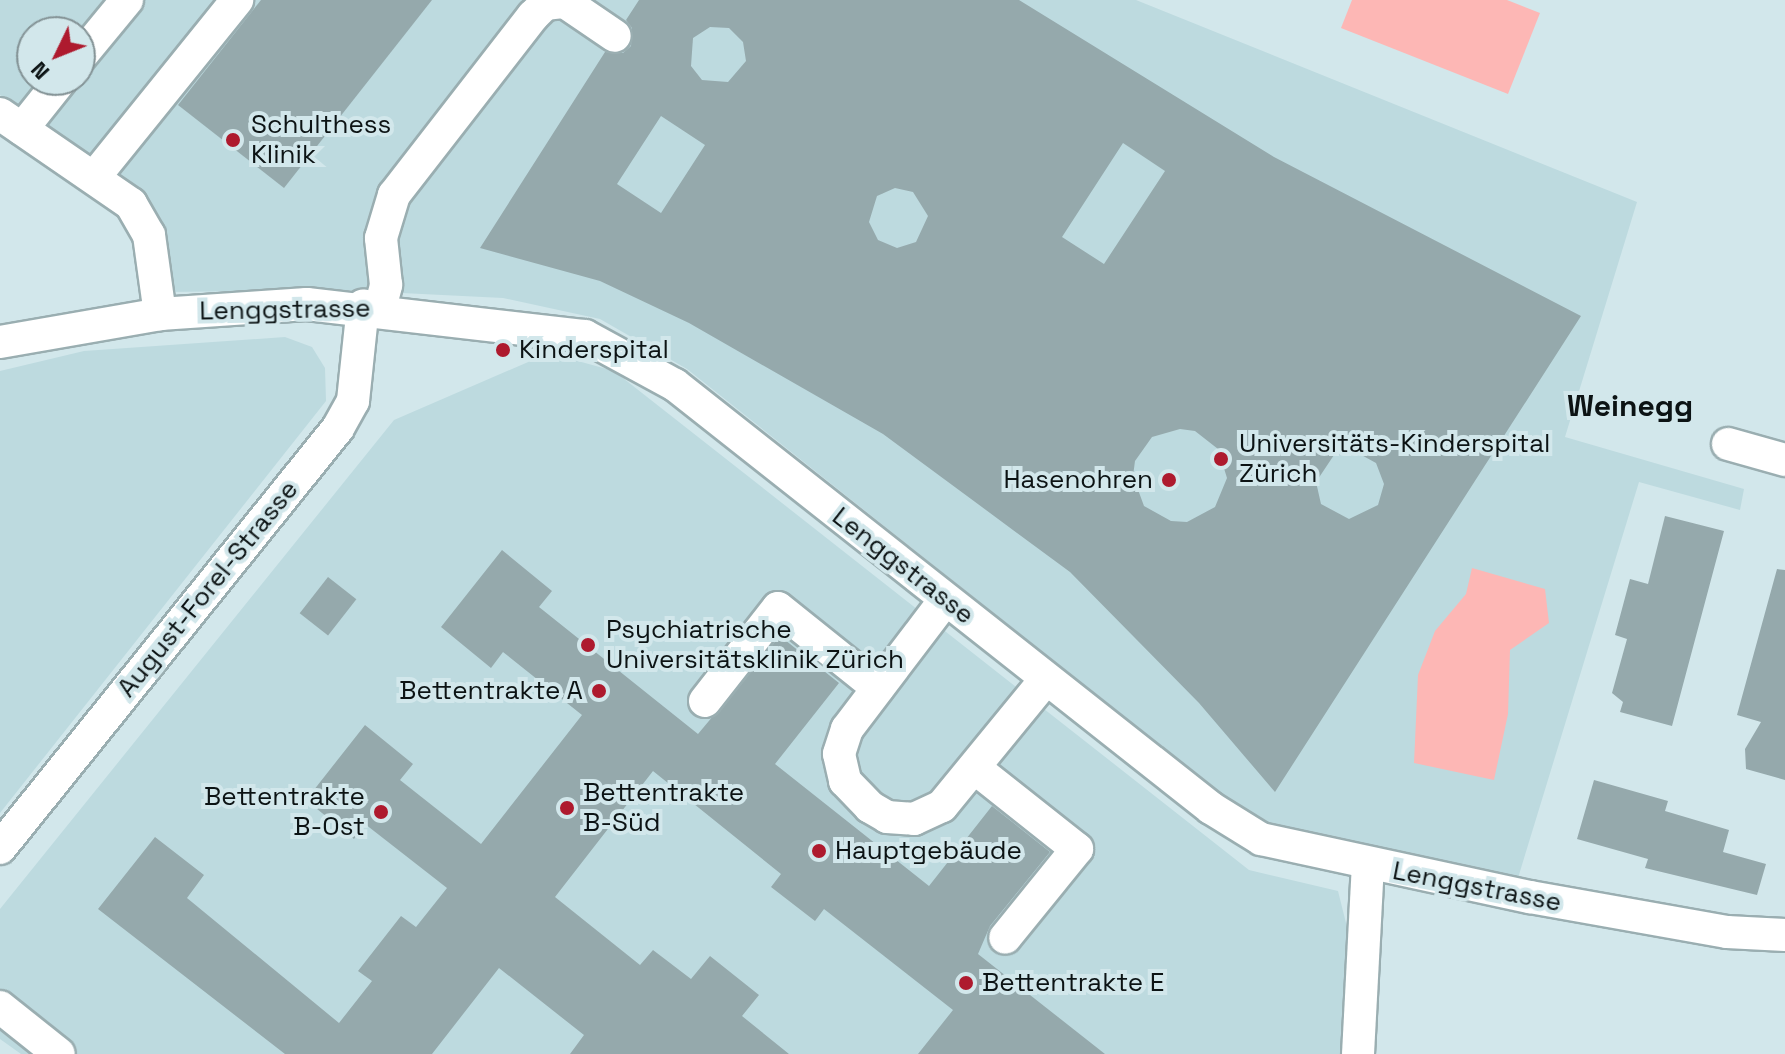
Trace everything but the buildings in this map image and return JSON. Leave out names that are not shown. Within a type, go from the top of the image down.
[{"type":"street","points":[[96,38],[127,0]]},
{"type":"street","points":[[96,175],[237,0]]},
{"type":"street","name":"August-Forel-Strasse","points":[[0,848],[338,428],[353,401],[372,307],[386,285],[381,238],[394,195],[545,4],[565,2],[615,36]]},
{"type":"street","points":[[42,96],[11,122],[96,175],[144,222],[160,314]]},
{"type":"street","name":"Lenggstrasse","points":[[0,342],[160,314],[372,307],[585,336],[623,351],[675,385],[945,600],[1238,826],[1282,847],[1368,866],[1727,932],[1785,935]]},
{"type":"street","points":[[1728,444],[1785,460]]},
{"type":"street","points":[[945,600],[847,729],[839,754],[845,781],[870,807],[887,817],[914,819],[942,806],[976,769],[1046,679]]},
{"type":"street","points":[[705,701],[778,608],[878,688]]},
{"type":"street","points":[[976,769],[1077,849],[1005,938]]},
{"type":"street","points":[[1358,1054],[1368,866]]},
{"type":"street","points":[[0,1007],[59,1054]]},
{"type":"shaded area","name":"Universitäts-Kinderspital Zürich","points":[[0,0],[1136,0],[1637,202],[1565,437],[1744,489],[1740,510],[1639,482],[1518,878],[1287,834],[1246,814],[687,369],[600,319],[503,298],[341,290],[165,292],[160,235],[134,184],[0,95]]},
{"type":"shaded area","points":[[1352,0],[1507,0],[1540,13],[1508,94],[1341,28]]},
{"type":"shaded area","points":[[285,337],[312,347],[325,368],[326,401],[0,813],[0,371],[84,351]]},
{"type":"shaded area","name":"Psychiatrische Universitätsklinik Zürich","points":[[549,353],[614,371],[1249,870],[1338,891],[1356,963],[1348,1054],[21,1054],[0,1039],[0,909],[394,420]]},
{"type":"shaded area","points":[[1472,568],[1545,589],[1549,623],[1510,650],[1508,714],[1494,780],[1414,763],[1418,675],[1435,631],[1466,594]]},
{"type":"place","name":"Schulthess Klinik","points":[[233,140]]},
{"type":"place","name":"Kinderspital","points":[[503,350]]},
{"type":"place","name":"Universitäts-Kinderspital Zürich","points":[[1221,459]]},
{"type":"place","name":"Hasenohren","points":[[1169,480]]},
{"type":"place","name":"Psychiatrische Universitätsklinik Zürich","points":[[588,645]]},
{"type":"place","name":"Bettentrakte A","points":[[599,691]]},
{"type":"place","name":"Bettentrakte B-Süd","points":[[567,808]]},
{"type":"place","name":"Bettentrakte B-Ost","points":[[381,812]]},
{"type":"place","name":"Hauptgebäude","points":[[819,851]]},
{"type":"place","name":"Bettentrakte E","points":[[966,983]]},
{"type":"district","name":"Weinegg","points":[[1630,406]]}]
